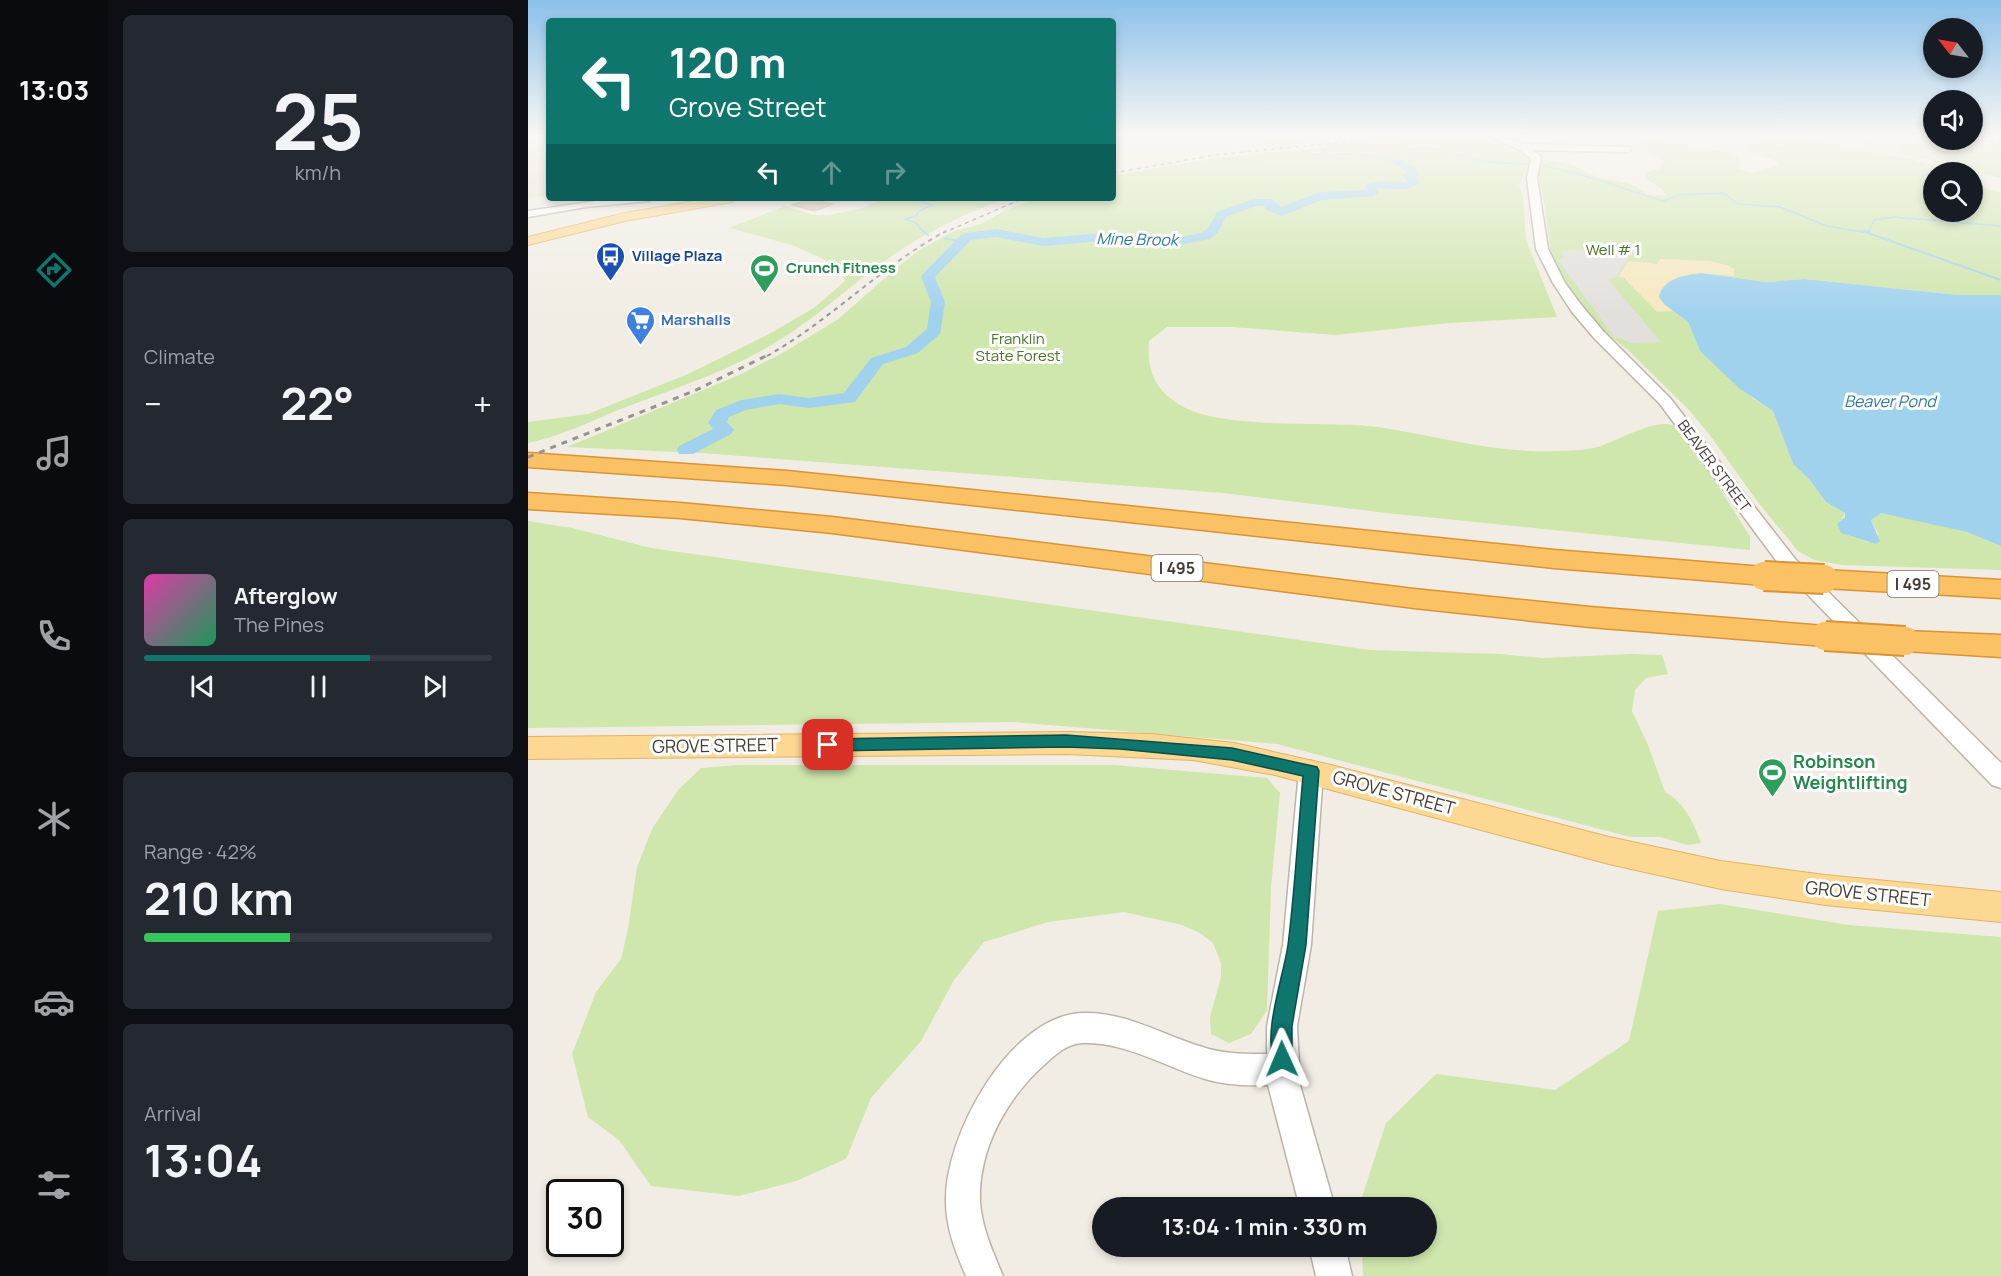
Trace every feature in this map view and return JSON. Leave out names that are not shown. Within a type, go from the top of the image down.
[{"type":"highway","name":"I 495","points":[[532,461],[786,477],[1554,560],[1764,576],[2001,589]]},
{"type":"highway","name":"I 495","points":[[528,501],[678,510],[845,526],[1354,592],[1532,611],[1825,636],[2001,646]]},
{"type":"main road","points":[[528,236],[622,213],[697,201]]},
{"type":"main road","points":[[528,241],[625,217],[715,201]]},
{"type":"main road","name":"GROVE STREET","points":[[528,748],[1066,741],[1232,754],[1311,771],[1596,846],[1718,874],[1825,891],[2001,907]]},
{"type":"street","name":"BEAVER STREET","points":[[1534,195],[1542,249],[1559,283],[1594,331],[1665,401],[1788,563],[2001,778]]},
{"type":"street","points":[[528,214],[575,201]]},
{"type":"street","points":[[1311,771],[1297,945],[1282,1026],[1284,1084],[1315,1197]]},
{"type":"street","points":[[985,1276],[965,1227],[965,1166],[988,1108],[1004,1083],[1016,1067],[1047,1042],[1068,1030],[1085,1028],[1132,1037],[1208,1065],[1248,1071],[1284,1069]]},
{"type":"street","points":[[1330,1257],[1334,1276]]},
{"type":"shaded area","points":[[528,195],[545,195],[545,195],[528,199]]},
{"type":"shaded area","points":[[1562,251],[1631,254],[1616,277],[1608,279],[1661,342],[1631,343],[1613,336],[1558,260],[1564,258]]},
{"type":"green space","name":"Franklin State Forest","points":[[1116,195],[1522,195],[1526,240],[1557,317],[1449,323],[1335,335],[1232,327],[1167,327],[1149,341],[1149,361],[1158,386],[1180,405],[1199,413],[1222,418],[1248,422],[1378,427],[1512,450],[1590,449],[1654,425],[1672,425],[1679,430],[1700,457],[1750,536],[1750,550],[1387,513],[1223,493],[701,453],[567,447],[739,375],[781,354],[837,320],[918,251],[952,232],[981,224],[1006,210],[1031,201],[1116,201]]},
{"type":"green space","name":"Well # 1","points":[[1542,195],[1923,195],[1923,222],[1983,222],[1983,195],[2001,195],[2001,295],[1958,295],[1804,279],[1766,282],[1701,273],[1686,275],[1665,284],[1664,304],[1688,322],[1700,351],[1754,399],[1773,411],[1793,464],[1809,479],[1826,502],[1845,513],[1841,521],[1845,534],[1868,542],[1879,535],[1871,520],[1881,513],[1901,516],[1967,532],[2001,546],[2001,570],[1842,565],[1814,560],[1798,551],[1757,501],[1689,410],[1628,350],[1596,326],[1564,283],[1551,255]]},
{"type":"green space","points":[[878,201],[1000,201],[962,216],[904,248],[795,330],[742,361],[574,429],[528,443],[528,422],[588,414],[688,374],[769,334],[814,308],[845,281],[848,270],[792,245],[729,228],[785,206],[813,215],[828,215],[863,208]]},
{"type":"green space","points":[[528,521],[572,528],[651,548],[1370,650],[1499,654],[1543,658],[1662,655],[1668,674],[1646,678],[1635,690],[1632,711],[1648,745],[1665,792],[1678,801],[1688,814],[1701,843],[1687,845],[1661,837],[1630,837],[1277,744],[1014,722],[528,728]]},
{"type":"green space","points":[[739,765],[1114,765],[1267,778],[1280,793],[1271,887],[1267,1010],[1251,1034],[1229,1043],[1211,1034],[1210,1017],[1221,977],[1221,963],[1213,943],[1200,933],[1182,925],[1124,912],[1048,922],[984,942],[954,980],[921,1041],[871,1098],[846,1159],[796,1181],[739,1196],[651,1186],[619,1140],[588,1117],[572,1054],[596,992],[621,959],[637,867],[652,829],[678,790],[701,768]]},
{"type":"green space","points":[[1720,904],[1849,925],[2001,937],[2001,1276],[1363,1276],[1362,1257],[1437,1257],[1437,1197],[1362,1197],[1386,1123],[1436,1074],[1555,1090],[1629,1041],[1658,911]]},
{"type":"sand","points":[[1660,259],[1709,261],[1727,265],[1734,269],[1734,276],[1699,274],[1673,280],[1665,284],[1664,304],[1673,311],[1657,312],[1624,278],[1618,277],[1629,261],[1657,264]]},
{"type":"water","name":"Beaver Pond","points":[[1701,273],[1766,282],[1804,279],[1958,295],[2001,295],[2001,546],[1967,532],[1881,513],[1871,520],[1880,541],[1876,544],[1841,533],[1837,524],[1845,517],[1845,513],[1826,502],[1809,479],[1793,464],[1773,411],[1739,388],[1700,351],[1688,322],[1664,304],[1659,297],[1661,291],[1670,282],[1682,276]]},
{"type":"building","points":[[805,201],[833,204],[815,211],[792,205]]},
{"type":"waterway","name":"Mine Brook","points":[[686,450],[725,430],[717,423],[722,414],[742,405],[779,399],[809,403],[849,398],[877,361],[912,350],[935,331],[938,302],[928,276],[967,237],[996,233],[1044,242],[1101,237],[1124,242],[1139,240],[1169,243],[1205,236],[1214,229],[1221,215],[1254,203],[1268,202],[1271,207],[1281,212],[1320,196],[1362,195]]},
{"type":"waterway","name":"Mine Brook","points":[[1644,195],[1664,201],[1678,195],[1688,195]]},
{"type":"waterway","name":"Mine Brook","points":[[1725,195],[1738,204],[1780,207],[1827,226],[1868,233]]},
{"type":"waterway","points":[[919,201],[932,205],[919,211],[916,216],[904,219],[916,223],[924,233]]},
{"type":"waterway","name":"Mine Brook","points":[[1869,231],[1874,220],[1893,217],[2001,226]]},
{"type":"waterway","points":[[923,231],[928,235]]},
{"type":"waterway","name":"Mine Brook","points":[[1859,231],[1869,231]]},
{"type":"waterway","points":[[1868,233],[2001,280]]},
{"type":"waterway","points":[[944,238],[963,242]]},
{"type":"railway","points":[[943,233],[1017,201]]},
{"type":"railway","points":[[767,356],[813,326],[900,260],[946,231]]},
{"type":"railway","points":[[528,457],[694,391],[770,354]]},
{"type":"place","name":"Village Plaza","points":[[611,282]]},
{"type":"place","name":"Crunch Fitness","points":[[765,294]]},
{"type":"place","name":"Marshalls","points":[[640,346]]},
{"type":"place","name":"Robinson Weightlifting","points":[[1772,798]]},
{"type":"route","points":[[828,745],[1066,741],[1120,743],[1232,754],[1311,771],[1297,945],[1285,1001],[1282,1059]]}]
